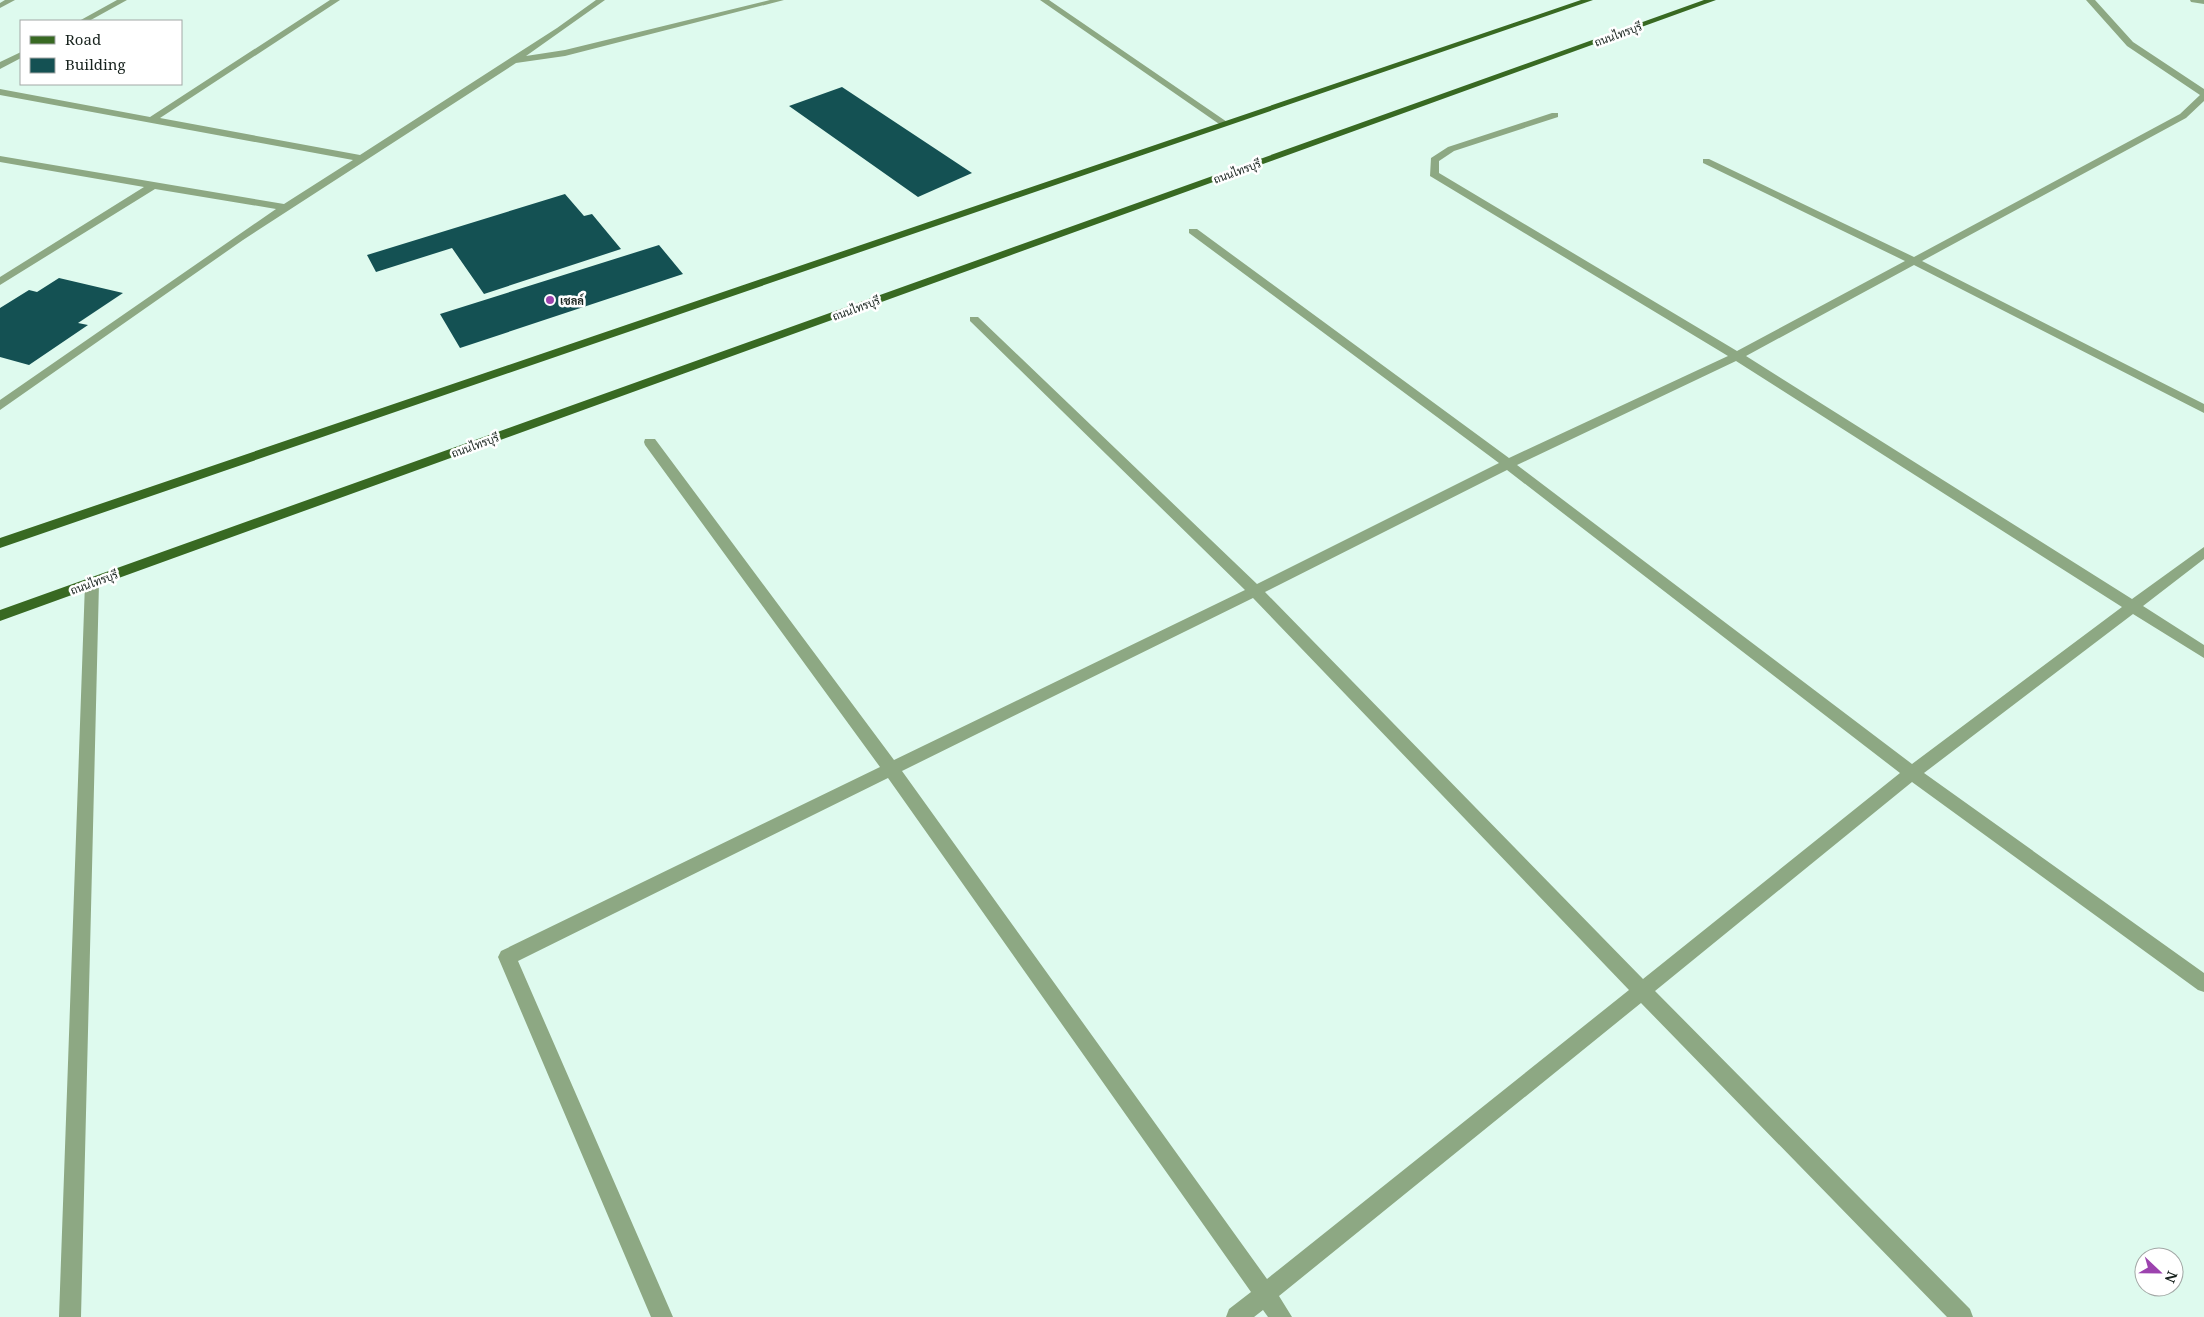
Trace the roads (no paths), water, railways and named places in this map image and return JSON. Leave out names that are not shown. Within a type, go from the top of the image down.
[{"type":"main road","points":[[0,543],[1589,0]]},
{"type":"main road","name":"ถนนไทรบุรี","points":[[0,616],[1712,0]]},
{"type":"street","points":[[0,6],[11,0]]},
{"type":"street","points":[[85,20],[123,0]]},
{"type":"street","points":[[153,119],[336,0]]},
{"type":"street","points":[[0,406],[286,208],[560,30],[600,0]]},
{"type":"street","points":[[511,61],[565,53],[780,0]]},
{"type":"street","points":[[1044,0],[1225,124]]},
{"type":"street","points":[[662,1317],[506,957],[1508,464],[1737,356],[2183,116],[2204,94],[2130,44],[2090,0]]},
{"type":"street","points":[[2194,0],[2204,2]]},
{"type":"street","points":[[0,66],[20,56]]},
{"type":"street","points":[[0,92],[361,158]]},
{"type":"street","points":[[1555,115],[1450,149],[1434,160],[1434,174],[1737,356],[2204,652]]},
{"type":"street","points":[[0,159],[155,184],[286,208]]},
{"type":"street","points":[[1706,161],[1914,261],[2204,410]]},
{"type":"street","points":[[0,282],[155,184]]},
{"type":"street","points":[[1193,231],[1508,464],[1912,774],[2204,984]]},
{"type":"street","points":[[974,319],[1255,590],[1642,991],[1962,1317]]},
{"type":"street","points":[[650,442],[891,769],[1281,1317]]},
{"type":"street","points":[[1237,1317],[1912,774],[2204,552]]},
{"type":"street","points":[[70,1317],[92,582]]},
{"type":"place","name":"เชลล์","points":[[550,300]]}]
